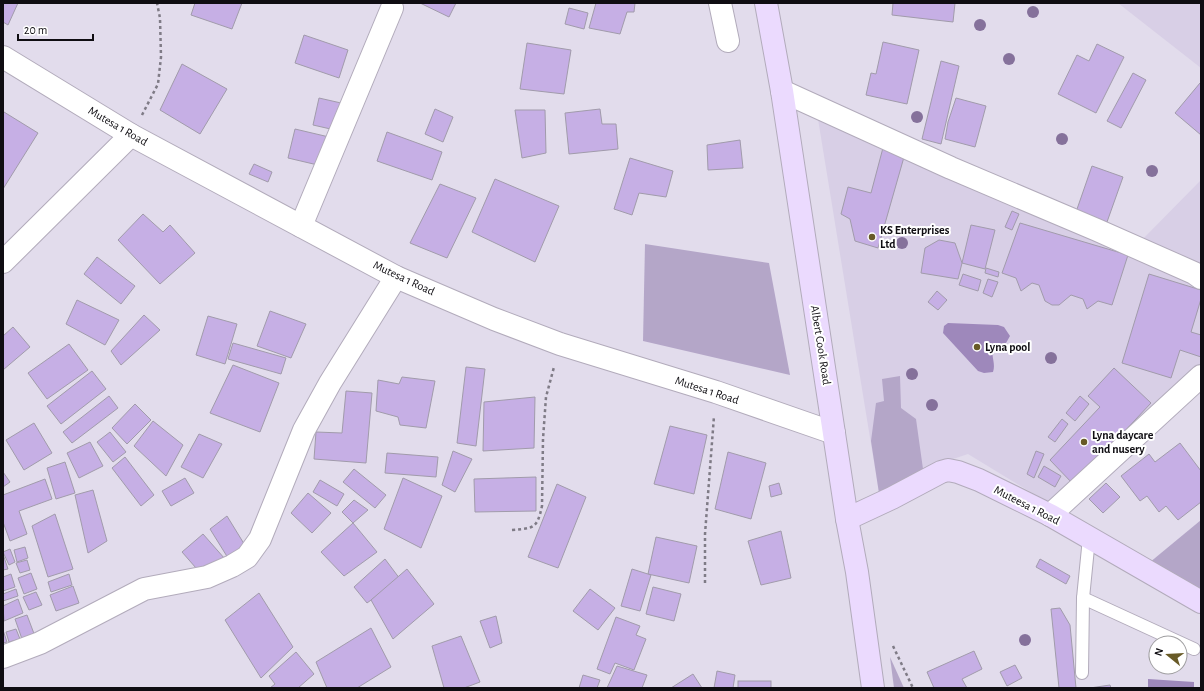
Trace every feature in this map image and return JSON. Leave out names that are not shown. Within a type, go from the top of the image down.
[{"type":"main road","name":"Albert Cook Road","points":[[766,3],[782,91],[847,519],[857,572],[873,688]]},
{"type":"main road","name":"Muteesa 1 Road","points":[[847,519],[892,498],[933,475],[948,470],[979,480],[1050,515],[1201,602]]},
{"type":"street","points":[[720,3],[728,41]]},
{"type":"street","points":[[301,226],[392,8]]},
{"type":"street","name":"Mutesa 1 Road","points":[[3,57],[131,134],[396,276],[494,319],[560,344],[716,392],[834,433]]},
{"type":"street","points":[[782,91],[951,168],[1194,273],[1201,278]]},
{"type":"street","points":[[3,262],[131,134]]},
{"type":"street","points":[[3,657],[40,643],[144,589],[207,577],[232,566],[247,557],[260,539],[304,430],[330,383],[396,276]]},
{"type":"street","points":[[1050,515],[1201,376]]},
{"type":"lane","points":[[1082,673],[1083,598],[1089,538]]},
{"type":"lane","points":[[1083,598],[1194,649]]},
{"type":"path","points":[[131,134],[158,84],[161,57],[158,3]]},
{"type":"path","points":[[512,530],[532,528],[540,516],[542,506],[543,439],[546,397],[560,344]]},
{"type":"path","points":[[705,583],[705,534],[716,392]]},
{"type":"shaded area","points":[[1118,3],[1201,3],[1201,68]]},
{"type":"shaded area","points":[[818,119],[1201,287],[1201,363],[1047,502],[968,454],[923,469],[887,497],[879,493]]},
{"type":"shaded area","points":[[1201,180],[1201,264],[1138,244]]},
{"type":"shaded area","points":[[645,244],[769,263],[790,375],[643,341]]},
{"type":"shaded area","name":"Lyna pool","points":[[948,323],[998,325],[1004,327],[1010,336],[1006,343],[993,349],[993,372],[984,373],[978,371],[943,333],[944,326]]},
{"type":"shaded area","points":[[900,376],[901,408],[916,419],[923,469],[887,497],[879,493],[871,441],[876,403],[884,401],[882,379]]},
{"type":"shaded area","points":[[1201,520],[1201,592],[1149,563]]},
{"type":"shaded area","points":[[890,657],[904,688],[894,688]]},
{"type":"shaded area","points":[[1148,679],[1194,682],[1194,688],[1148,688]]},
{"type":"building","points":[[3,3],[18,3],[8,25],[3,22]]},
{"type":"building","points":[[195,3],[242,3],[232,29],[191,15]]},
{"type":"building","points":[[420,3],[456,3],[449,17]]},
{"type":"building","points":[[596,3],[635,3],[634,12],[627,12],[620,34],[589,28]]},
{"type":"building","points":[[893,3],[955,3],[953,22],[892,15]]},
{"type":"building","points":[[569,8],[588,13],[584,29],[565,24]]},
{"type":"building","points":[[304,35],[348,50],[339,78],[295,63]]},
{"type":"building","points":[[883,42],[919,50],[907,104],[866,95],[871,73],[876,74]]},
{"type":"building","points":[[527,43],[571,50],[564,94],[520,89]]},
{"type":"building","points":[[1097,44],[1124,57],[1096,113],[1058,94],[1077,55],[1089,61]]},
{"type":"building","points":[[941,61],[959,66],[941,144],[922,139]]},
{"type":"building","points":[[182,64],[227,89],[200,134],[160,110]]},
{"type":"building","points":[[1133,73],[1146,80],[1121,128],[1107,121]]},
{"type":"building","points":[[1200,83],[1201,84],[1201,135],[1175,113]]},
{"type":"building","points":[[319,98],[341,103],[335,130],[313,125]]},
{"type":"building","points":[[956,98],[986,106],[975,147],[945,139],[948,122]]},
{"type":"building","points":[[435,109],[453,117],[443,142],[425,134]]},
{"type":"building","points":[[600,109],[602,124],[616,124],[618,149],[569,154],[565,113]]},
{"type":"building","points":[[515,110],[545,110],[546,153],[522,158]]},
{"type":"building","points":[[4,112],[38,133],[3,189],[3,114]]},
{"type":"building","points":[[295,129],[329,137],[322,166],[288,158]]},
{"type":"building","points":[[387,132],[442,152],[432,180],[377,161]]},
{"type":"building","points":[[740,140],[743,168],[708,170],[707,145]]},
{"type":"building","points":[[884,144],[906,150],[878,248],[855,241],[850,219],[841,214],[848,187],[871,193]]},
{"type":"building","points":[[630,158],[673,171],[666,197],[639,193],[632,215],[614,209]]},
{"type":"building","points":[[254,164],[272,172],[268,182],[249,174]]},
{"type":"building","points":[[1092,166],[1123,177],[1107,222],[1076,212]]},
{"type":"building","points":[[495,179],[559,206],[535,262],[472,232]]},
{"type":"building","points":[[440,184],[476,198],[447,258],[410,243]]},
{"type":"building","points":[[1012,211],[1019,214],[1012,230],[1005,227]]},
{"type":"building","points":[[143,214],[163,232],[170,225],[195,253],[160,284],[118,240]]},
{"type":"building","points":[[1020,223],[1128,255],[1112,305],[1098,301],[1087,309],[1083,299],[1071,295],[1059,305],[1052,305],[1045,301],[1039,285],[1032,283],[1021,291],[1016,278],[1002,273]]},
{"type":"building","points":[[971,225],[995,230],[985,269],[962,263]]},
{"type":"building","points":[[939,240],[955,243],[962,263],[958,279],[921,273],[925,248]]},
{"type":"building","points":[[97,257],[135,286],[121,304],[84,274]]},
{"type":"building","points":[[986,268],[999,272],[998,277],[985,273]]},
{"type":"building","points":[[963,274],[981,280],[978,291],[959,285]]},
{"type":"building","points":[[1149,274],[1201,290],[1201,299],[1191,332],[1201,335],[1201,357],[1180,350],[1171,378],[1122,363]]},
{"type":"building","points":[[988,279],[998,282],[992,297],[983,293]]},
{"type":"building","points":[[937,291],[947,300],[938,310],[928,302]]},
{"type":"building","points":[[77,300],[119,320],[105,345],[66,324]]},
{"type":"building","points":[[270,311],[306,324],[291,358],[257,346]]},
{"type":"building","points":[[144,315],[160,330],[121,365],[111,351]]},
{"type":"building","points":[[208,316],[237,324],[225,364],[196,355]]},
{"type":"building","points":[[13,327],[30,347],[3,370],[3,336]]},
{"type":"building","points":[[233,343],[286,358],[281,374],[228,359]]},
{"type":"building","points":[[69,344],[88,370],[47,399],[28,373]]},
{"type":"building","points":[[233,365],[279,383],[260,432],[210,413]]},
{"type":"building","points":[[466,367],[485,369],[476,446],[457,443]]},
{"type":"building","points":[[1114,368],[1151,403],[1074,485],[1050,460],[1100,407],[1088,396]]},
{"type":"building","points":[[92,371],[106,389],[61,424],[47,406]]},
{"type":"building","points":[[402,377],[435,381],[426,428],[400,425],[398,417],[376,411],[378,380],[399,384]]},
{"type":"building","points":[[346,391],[372,393],[366,463],[314,459],[316,432],[342,433]]},
{"type":"building","points":[[109,396],[118,408],[72,443],[63,432]]},
{"type":"building","points":[[1080,396],[1089,404],[1075,421],[1066,413]]},
{"type":"building","points":[[535,397],[534,448],[483,451],[484,402]]},
{"type":"building","points":[[135,404],[151,420],[127,444],[112,428]]},
{"type":"building","points":[[1062,419],[1068,424],[1055,442],[1048,437]]},
{"type":"building","points":[[153,421],[183,445],[166,476],[134,446]]},
{"type":"building","points":[[34,423],[52,453],[24,470],[6,440]]},
{"type":"building","points":[[670,426],[707,435],[694,494],[654,484]]},
{"type":"building","points":[[110,432],[126,452],[113,462],[97,442]]},
{"type":"building","points":[[199,434],[222,444],[203,478],[181,467]]},
{"type":"building","points":[[90,442],[103,466],[79,478],[67,453]]},
{"type":"building","points":[[1180,443],[1201,471],[1201,502],[1178,520],[1166,506],[1159,512],[1147,496],[1140,501],[1121,476],[1149,454],[1155,462]]},
{"type":"building","points":[[453,451],[472,459],[455,492],[442,485]]},
{"type":"building","points":[[1036,451],[1044,454],[1034,478],[1027,474]]},
{"type":"building","points":[[728,452],[766,463],[751,519],[715,509]]},
{"type":"building","points":[[387,453],[438,457],[436,477],[385,473]]},
{"type":"building","points":[[125,457],[154,495],[141,506],[112,468]]},
{"type":"building","points":[[65,462],[75,493],[56,499],[47,468]]},
{"type":"building","points":[[1044,466],[1061,476],[1055,487],[1038,477]]},
{"type":"building","points":[[354,469],[386,495],[375,508],[343,482]]},
{"type":"building","points":[[3,472],[10,482],[3,487]]},
{"type":"building","points":[[536,477],[536,511],[475,512],[474,479]]},
{"type":"building","points":[[185,478],[194,493],[171,506],[162,491]]},
{"type":"building","points":[[403,478],[442,496],[421,548],[384,529]]},
{"type":"building","points":[[45,479],[52,499],[19,511],[27,534],[10,541],[3,522],[3,495]]},
{"type":"building","points":[[320,480],[344,494],[337,506],[313,492]]},
{"type":"building","points":[[779,483],[782,494],[771,497],[769,486]]},
{"type":"building","points":[[1106,483],[1120,497],[1103,513],[1089,499]]},
{"type":"building","points":[[557,484],[586,497],[558,568],[528,557]]},
{"type":"building","points":[[93,490],[107,541],[88,553],[75,495]]},
{"type":"building","points":[[308,493],[331,513],[312,533],[291,513]]},
{"type":"building","points":[[354,500],[368,510],[353,523],[342,512]]},
{"type":"building","points":[[55,514],[73,569],[48,577],[32,526]]},
{"type":"building","points":[[227,516],[246,547],[228,558],[210,529]]},
{"type":"building","points":[[353,523],[377,552],[344,576],[321,552]]},
{"type":"building","points":[[781,531],[791,578],[761,585],[748,541]]},
{"type":"building","points":[[203,534],[225,559],[203,576],[182,552]]},
{"type":"building","points":[[656,537],[697,546],[689,583],[648,574]]},
{"type":"building","points":[[25,547],[28,558],[17,562],[14,550]]},
{"type":"building","points":[[10,549],[15,562],[9,565],[3,552]]},
{"type":"building","points":[[3,554],[8,569],[3,570]]},
{"type":"building","points":[[385,559],[400,579],[367,603],[354,587]]},
{"type":"building","points":[[1040,559],[1070,576],[1066,584],[1036,567]]},
{"type":"building","points":[[27,560],[30,570],[20,573],[16,563]]},
{"type":"building","points":[[407,569],[434,604],[393,639],[371,600]]},
{"type":"building","points":[[632,569],[651,575],[640,611],[621,606]]},
{"type":"building","points":[[31,573],[37,589],[24,594],[18,578]]},
{"type":"building","points":[[11,574],[15,587],[3,591],[3,577]]},
{"type":"building","points":[[69,574],[72,585],[51,592],[48,582]]},
{"type":"building","points":[[73,586],[79,603],[56,611],[50,595]]},
{"type":"building","points":[[653,587],[681,594],[674,621],[646,614]]},
{"type":"building","points":[[16,589],[18,596],[3,601],[3,594]]},
{"type":"building","points":[[590,589],[615,608],[598,630],[573,611]]},
{"type":"building","points":[[36,592],[42,605],[29,610],[23,597]]},
{"type":"building","points":[[259,593],[293,647],[261,678],[225,620]]},
{"type":"building","points":[[18,599],[23,613],[4,621],[3,606]]},
{"type":"building","points":[[1060,608],[1070,625],[1076,688],[1059,688],[1051,609]]},
{"type":"building","points":[[27,615],[36,639],[22,639],[15,619]]},
{"type":"building","points":[[496,616],[502,643],[490,648],[480,621]]},
{"type":"building","points":[[616,617],[640,626],[636,635],[646,639],[634,670],[615,663],[610,674],[597,669]]},
{"type":"building","points":[[371,628],[391,667],[357,688],[327,688],[316,662]]},
{"type":"building","points":[[16,629],[20,639],[9,642],[6,632]]},
{"type":"building","points":[[3,630],[7,642],[3,643]]},
{"type":"building","points":[[461,636],[480,682],[464,688],[444,688],[432,646]]},
{"type":"building","points":[[974,651],[982,669],[962,679],[967,688],[934,688],[927,672]]},
{"type":"building","points":[[296,652],[314,674],[298,688],[270,688],[275,684],[269,676]]},
{"type":"building","points":[[1015,665],[1022,678],[1007,686],[1000,672]]},
{"type":"building","points":[[617,666],[647,675],[642,688],[607,688]]},
{"type":"building","points":[[717,671],[735,675],[733,688],[714,688]]},
{"type":"building","points":[[693,674],[702,688],[671,688]]},
{"type":"building","points":[[583,675],[600,680],[597,688],[579,688]]},
{"type":"building","points":[[738,681],[771,681],[771,688],[738,688]]},
{"type":"building","points":[[1110,685],[1111,688],[1090,688]]},
{"type":"place","name":"KS Enterprises Ltd","points":[[872,237]]},
{"type":"place","name":"Lyna pool","points":[[977,347]]},
{"type":"place","name":"Lyna daycare and nusery","points":[[1084,442]]}]
